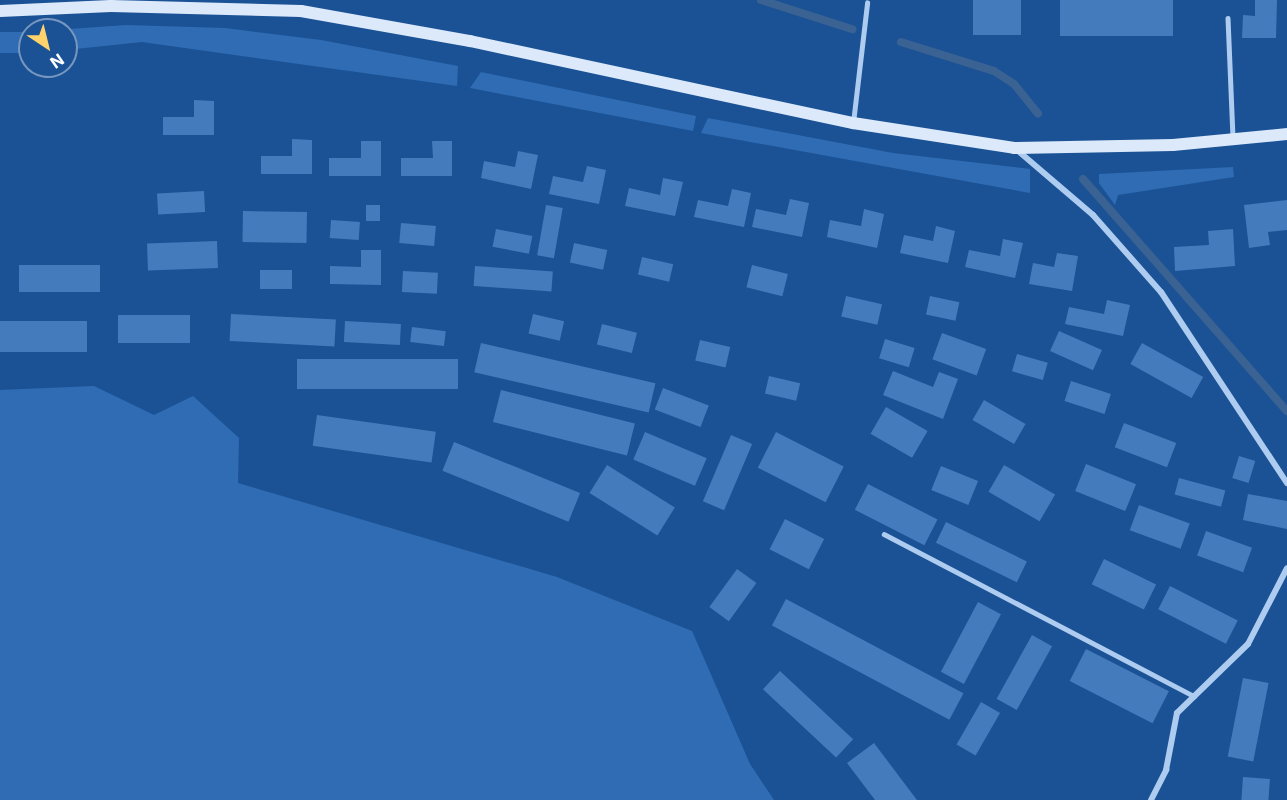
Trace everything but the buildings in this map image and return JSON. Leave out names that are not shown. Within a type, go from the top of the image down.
[{"type":"main road","points":[[0,11],[111,6],[301,11],[458,38],[853,123],[1014,147],[1234,140],[1287,134]]},
{"type":"street","points":[[1014,147],[1093,215],[1161,292],[1287,483]]},
{"type":"street","points":[[1151,800],[1167,770],[1177,714],[1248,644],[1287,568]]},
{"type":"lane","points":[[853,123],[867,3]]},
{"type":"lane","points":[[1228,18],[1234,140]]},
{"type":"lane","points":[[884,534],[1194,696]]},
{"type":"shaded area","points":[[126,25],[225,28],[321,40],[458,66],[457,86],[142,42],[78,49],[78,28]]},
{"type":"shaded area","points":[[0,32],[18,32],[18,53],[0,53]]},
{"type":"shaded area","points":[[481,72],[696,116],[693,131],[470,88]]},
{"type":"shaded area","points":[[708,118],[893,153],[1030,169],[1030,193],[701,133]]},
{"type":"shaded area","points":[[1233,167],[1234,177],[1118,195],[1115,205],[1099,183],[1099,174]]},
{"type":"shaded area","points":[[94,386],[154,415],[193,396],[239,438],[238,483],[557,577],[692,631],[750,764],[774,800],[0,800],[0,390]]},
{"type":"waterway","points":[[761,0],[852,29]]},
{"type":"waterway","points":[[901,42],[994,71],[1014,84],[1038,114]]},
{"type":"waterway","points":[[1083,179],[1287,411]]}]
